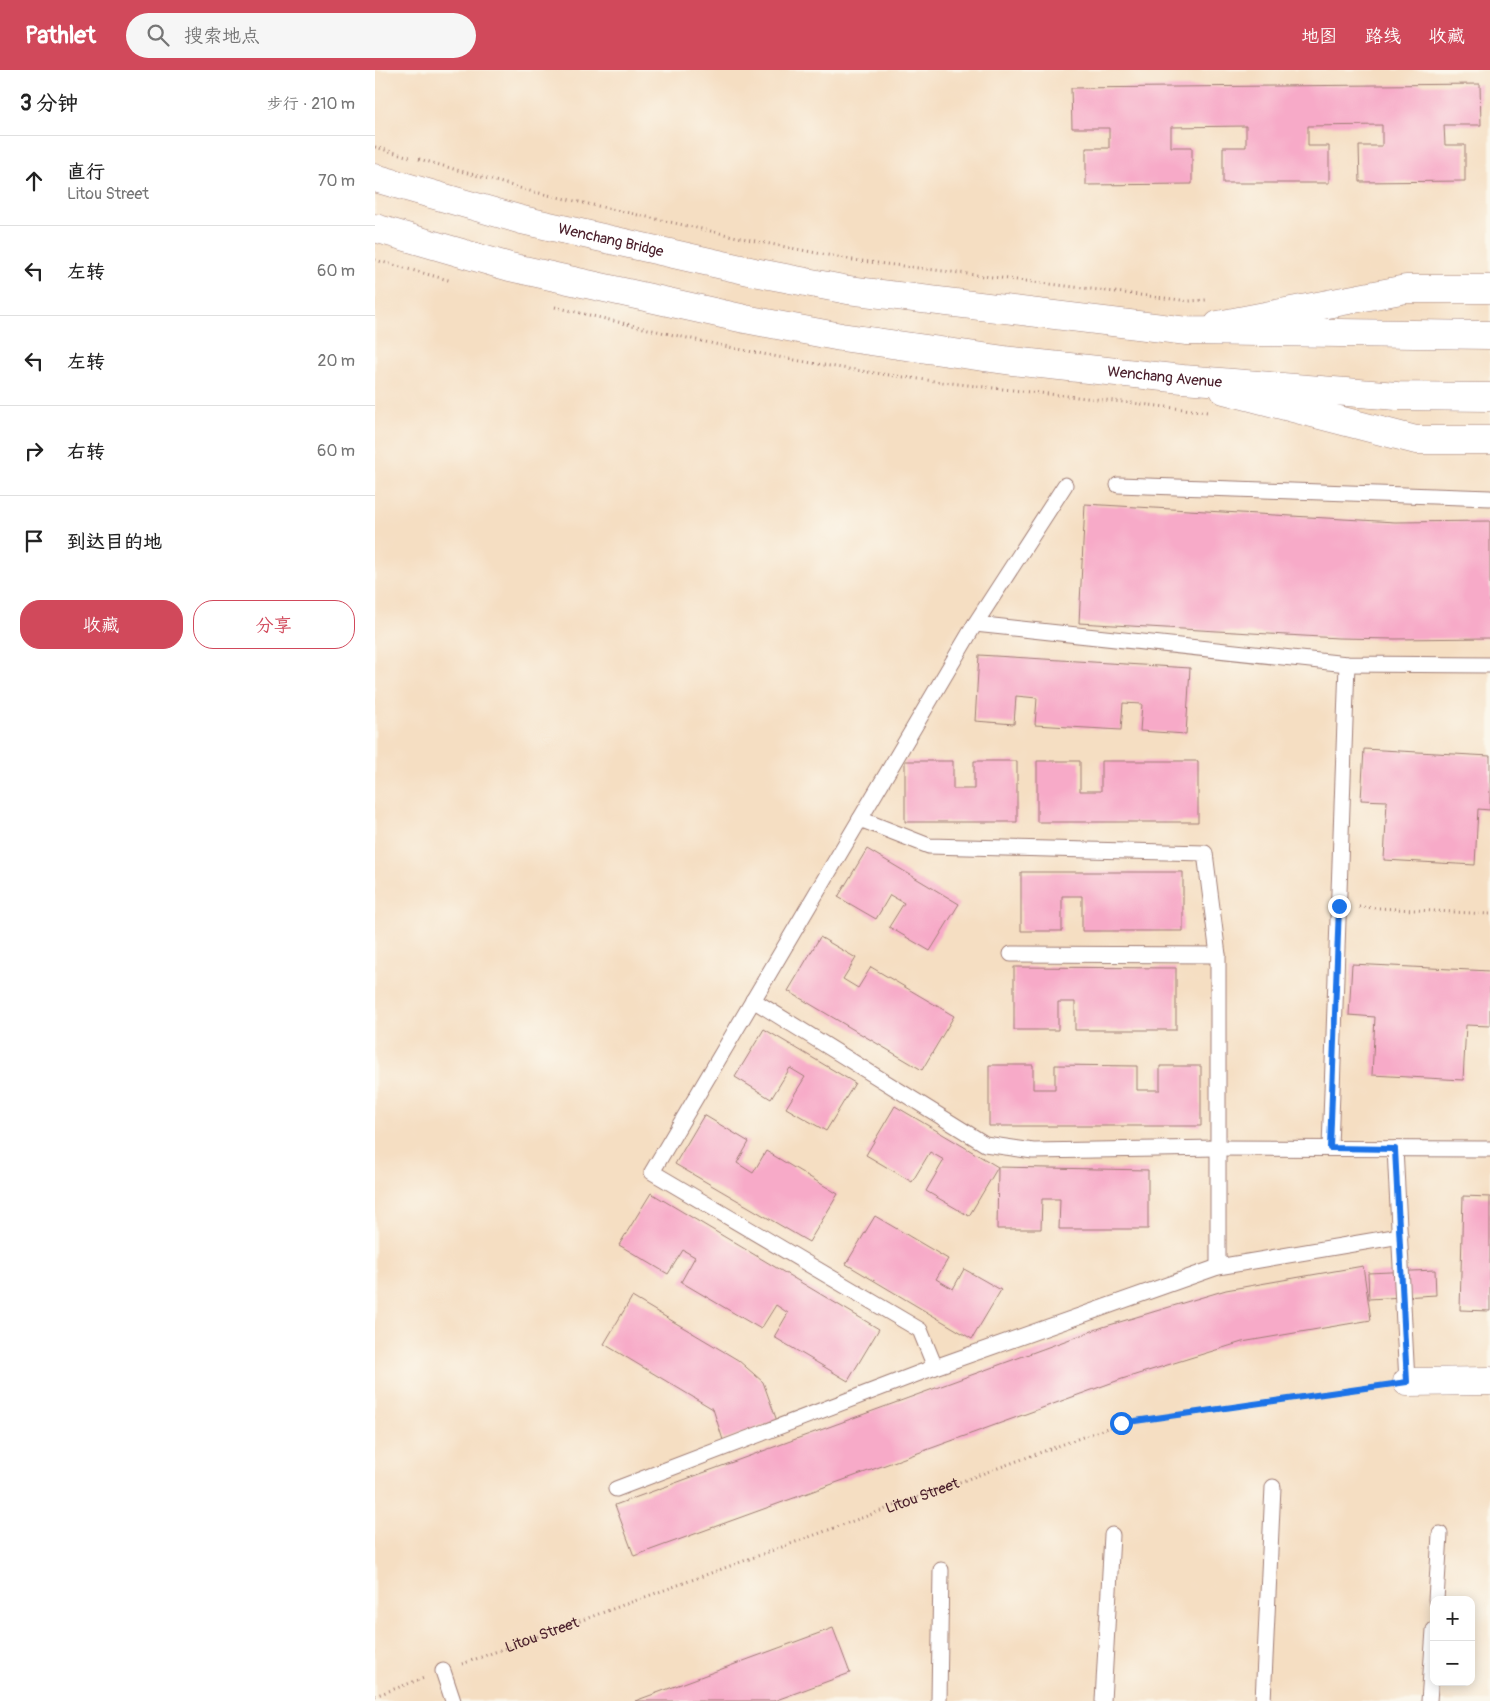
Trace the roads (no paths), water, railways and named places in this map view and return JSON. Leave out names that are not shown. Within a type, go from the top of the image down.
[{"type":"main road","name":"Wenchang Bridge","points":[[375,178],[522,220],[754,272],[849,290],[1187,331]]},
{"type":"main road","name":"Wenchang Avenue","points":[[375,228],[510,266],[745,319],[841,338],[1012,361],[1183,379],[1397,396],[1490,397]]},
{"type":"main road","points":[[1187,331],[1406,289],[1490,290]]},
{"type":"main road","points":[[1187,331],[1490,335]]},
{"type":"main road","points":[[1183,379],[1416,440],[1490,440]]},
{"type":"main road","points":[[1407,1382],[1490,1381]]},
{"type":"lane","points":[[935,1368],[920,1330],[652,1172],[975,624],[1065,485]]},
{"type":"lane","points":[[1117,485],[1490,498]]},
{"type":"lane","points":[[975,624],[1347,664],[1490,665]]},
{"type":"lane","points":[[1330,1148],[1347,664]]},
{"type":"lane","points":[[860,819],[929,846],[1205,853],[1219,955],[1218,1267]]},
{"type":"lane","points":[[1011,954],[1219,955]]},
{"type":"lane","points":[[753,1000],[985,1144],[1033,1151],[1218,1148],[1490,1149]]},
{"type":"lane","points":[[1395,1149],[1407,1382]]},
{"type":"lane","points":[[616,1489],[935,1368],[1218,1267],[1400,1236]]},
{"type":"lane","points":[[1263,1701],[1273,1487]]},
{"type":"lane","points":[[1436,1596],[1439,1534]]},
{"type":"lane","points":[[1103,1701],[1112,1535]]},
{"type":"lane","points":[[939,1701],[941,1570]]},
{"type":"lane","points":[[1429,1701],[1433,1641]]},
{"type":"lane","points":[[443,1671],[453,1701]]}]
